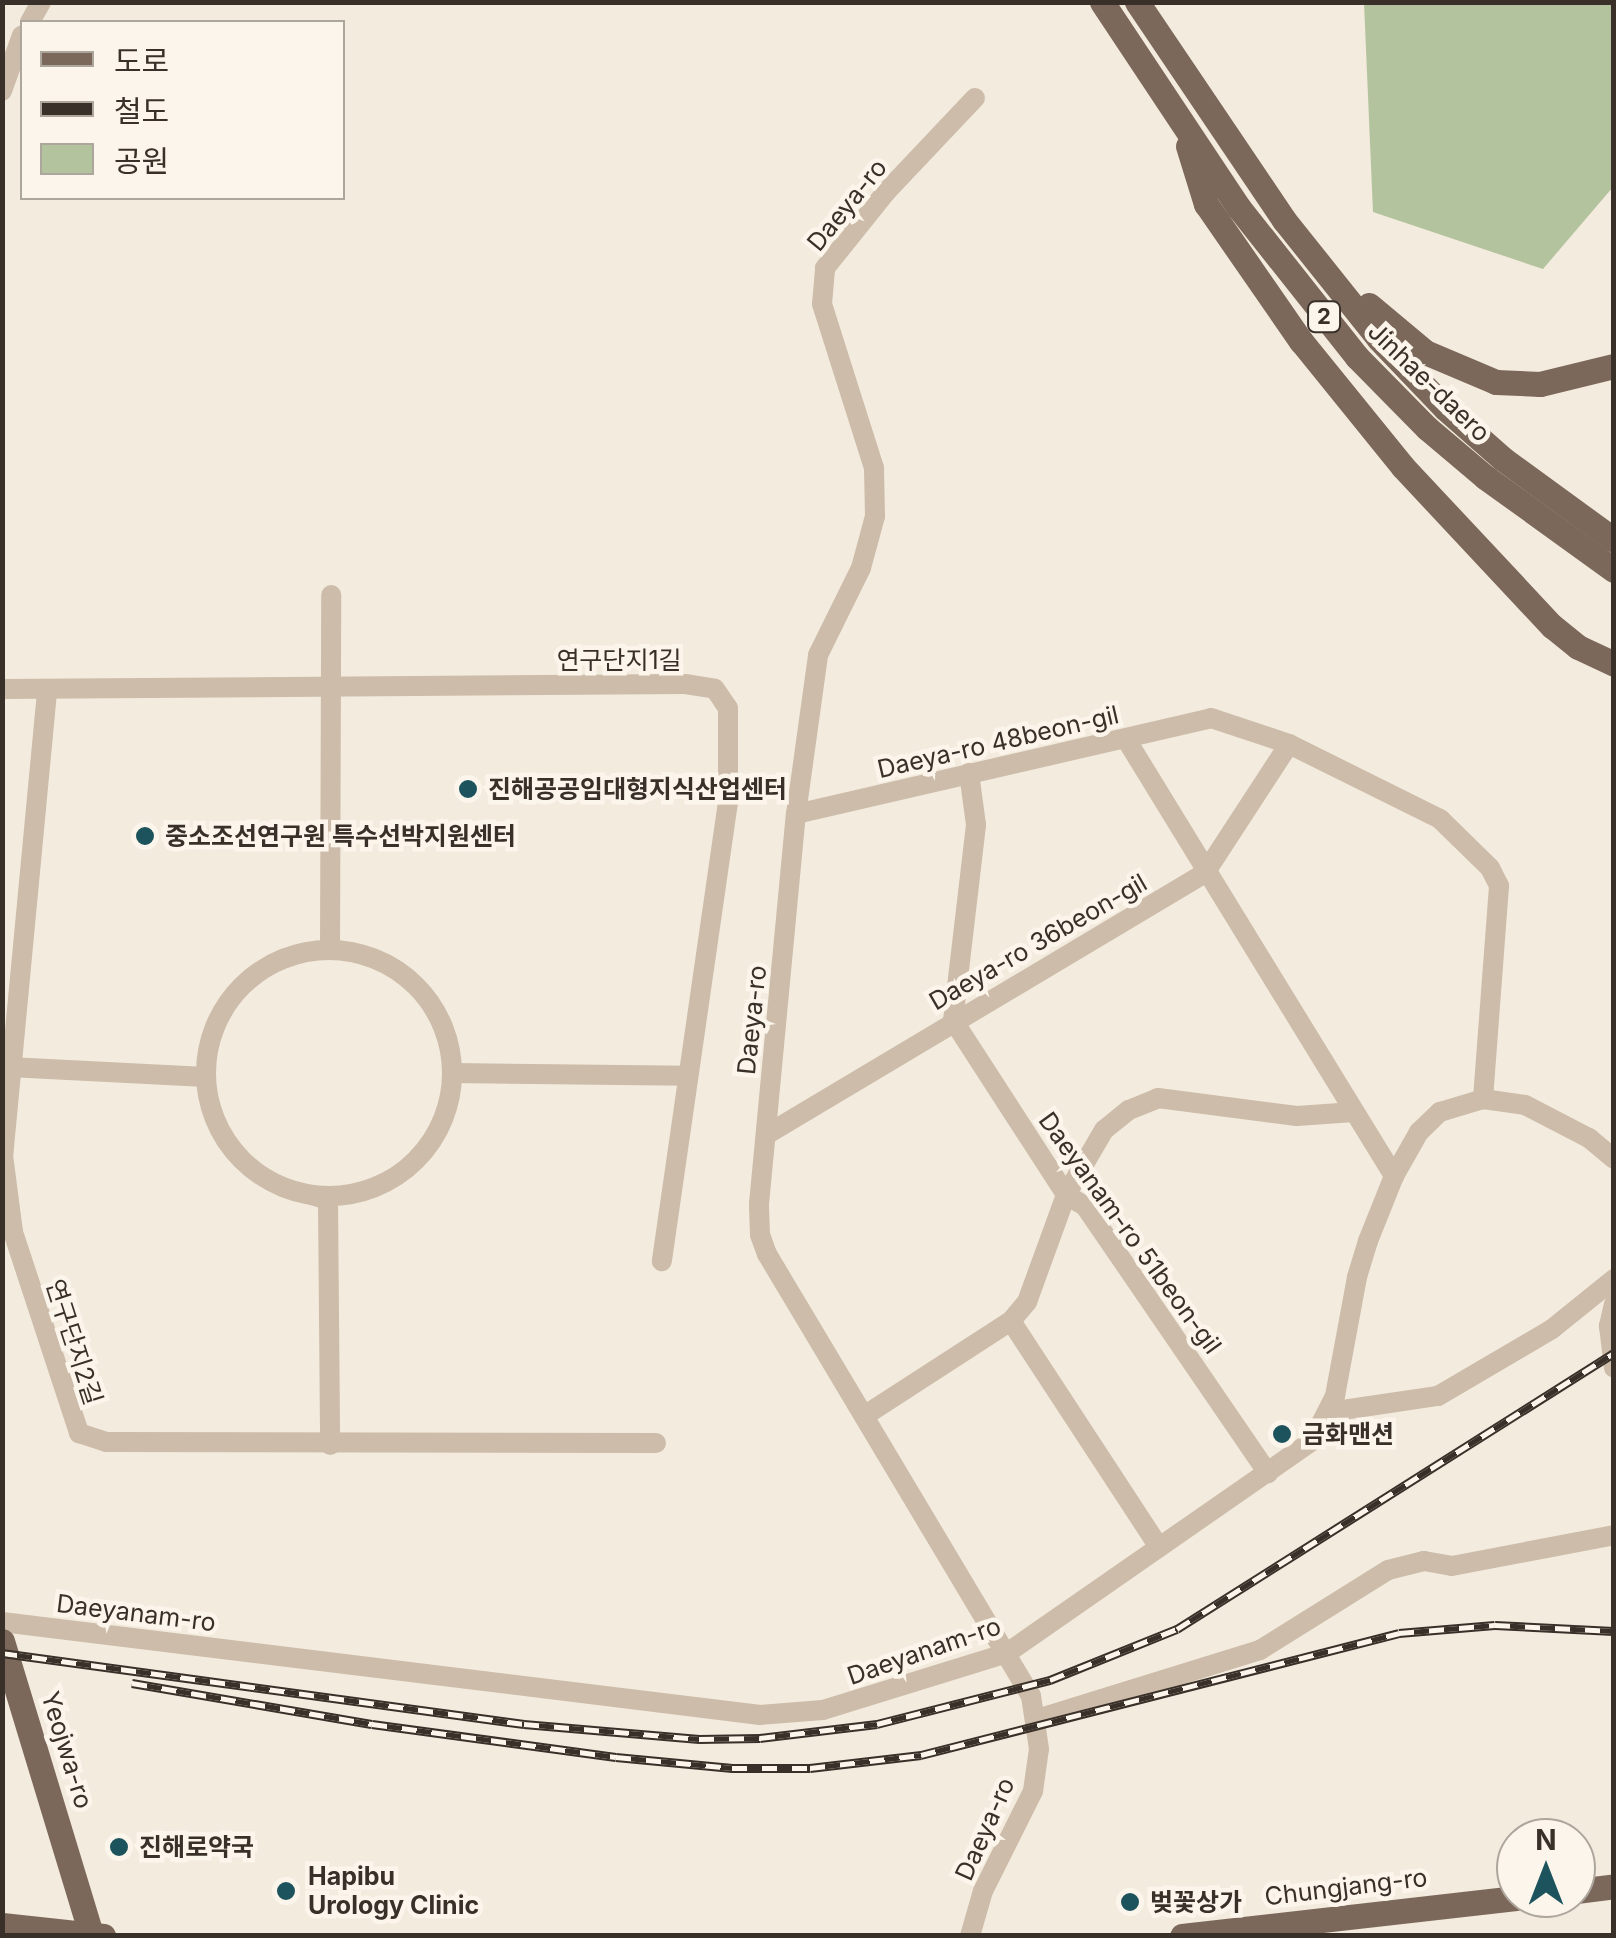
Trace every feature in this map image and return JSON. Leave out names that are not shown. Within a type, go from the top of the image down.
[{"type":"main road","name":"Jinhae-daero","points":[[1102,2],[1238,208],[1358,357],[1427,428],[1485,478],[1614,570]]},
{"type":"main road","name":"Jinhae-daero","points":[[1138,2],[1284,220],[1379,339],[1445,408],[1503,459],[1614,540]]},
{"type":"main road","points":[[1179,114],[1206,204],[1301,341],[1403,466],[1552,626],[1578,647],[1614,664]]},
{"type":"main road","points":[[1284,220],[1405,339],[1452,365],[1496,382],[1522,384],[1570,379],[1614,366]]},
{"type":"main road","name":"Yeojwa-ro","points":[[2,1640],[91,1934]]},
{"type":"main road","name":"Chungjang-ro","points":[[1182,1936],[1496,1900]]},
{"type":"main road","points":[[2,1925],[103,1936]]},
{"type":"street","points":[[3,88],[20,41]]},
{"type":"street","name":"Daeya-ro","points":[[970,1936],[983,1892],[1033,1790],[1039,1749],[1031,1696],[763,1244],[759,1204],[796,814],[818,655],[861,568],[875,516],[874,468],[822,304],[826,268],[887,191],[974,98]]},
{"type":"street","points":[[330,950],[331,596]]},
{"type":"street","name":"연구단지1길","points":[[2,690],[685,684],[715,689],[728,708],[728,802],[662,1261]]},
{"type":"street","name":"연구단지2길","points":[[47,692],[3,1155],[13,1232],[79,1432],[106,1442],[656,1444]]},
{"type":"street","name":"Daeya-ro 48beon-gil","points":[[796,814],[1211,718],[1289,744]]},
{"type":"street","points":[[1126,739],[1394,1176]]},
{"type":"street","points":[[1289,744],[1440,819],[1490,868],[1499,886],[1483,1099],[1510,1102],[1552,1116],[1589,1138],[1614,1159]]},
{"type":"street","name":"Daeya-ro 36beon-gil","points":[[766,1136],[953,1020],[1205,872],[1289,744]]},
{"type":"street","points":[[953,1020],[976,825],[969,774]]},
{"type":"street","points":[[311,1195],[347,1195],[380,1185],[410,1166],[434,1140],[448,1108],[453,1073],[447,1034],[430,1000],[402,973],[368,956],[330,950],[290,956],[256,974],[228,1002],[210,1038],[206,1077],[212,1110],[226,1141],[249,1167],[278,1185],[311,1195],[328,1200],[330,1445]]},
{"type":"street","name":"Daeyanam-ro 51beon-gil","points":[[953,1020],[1066,1195],[1085,1206],[1268,1473]]},
{"type":"street","points":[[9,1067],[206,1077]]},
{"type":"street","points":[[453,1073],[688,1076]]},
{"type":"street","points":[[864,1416],[1011,1321],[1026,1302],[1066,1195],[1104,1130],[1129,1110],[1158,1098],[1298,1116],[1354,1112]]},
{"type":"street","name":"Daeyanam-ro","points":[[2,1622],[760,1716],[824,1710],[1007,1653],[1312,1440],[1330,1412],[1357,1277],[1394,1176],[1419,1132],[1440,1112],[1483,1099]]},
{"type":"street","points":[[1330,1412],[1438,1396],[1552,1329],[1614,1279]]},
{"type":"street","points":[[1614,1304],[1610,1326],[1614,1368]]},
{"type":"street","points":[[1011,1321],[1159,1547]]},
{"type":"street","points":[[1037,1719],[1260,1650],[1388,1570],[1424,1561],[1452,1566],[1614,1535]]},
{"type":"green space","points":[[1364,3],[1613,3],[1613,187],[1543,269],[1373,212]]},
{"type":"railway","points":[[2,1653],[524,1724],[699,1739],[760,1738],[877,1724],[1050,1680],[1177,1629],[1614,1353]]},
{"type":"railway","points":[[132,1683],[372,1724],[616,1757],[732,1768],[810,1768],[921,1755],[1399,1633],[1495,1625],[1614,1631]]},
{"type":"place","name":"진해공공임대형지식산업센터","points":[[468,789]]},
{"type":"place","name":"중소조선연구원 특수선박지원센터","points":[[145,836]]},
{"type":"place","name":"금화맨션","points":[[1282,1434]]},
{"type":"place","name":"진해로약국","points":[[119,1847]]},
{"type":"place","name":"Hapibu Urology Clinic","points":[[286,1891]]},
{"type":"place","name":"벚꽃상가","points":[[1130,1902]]}]
